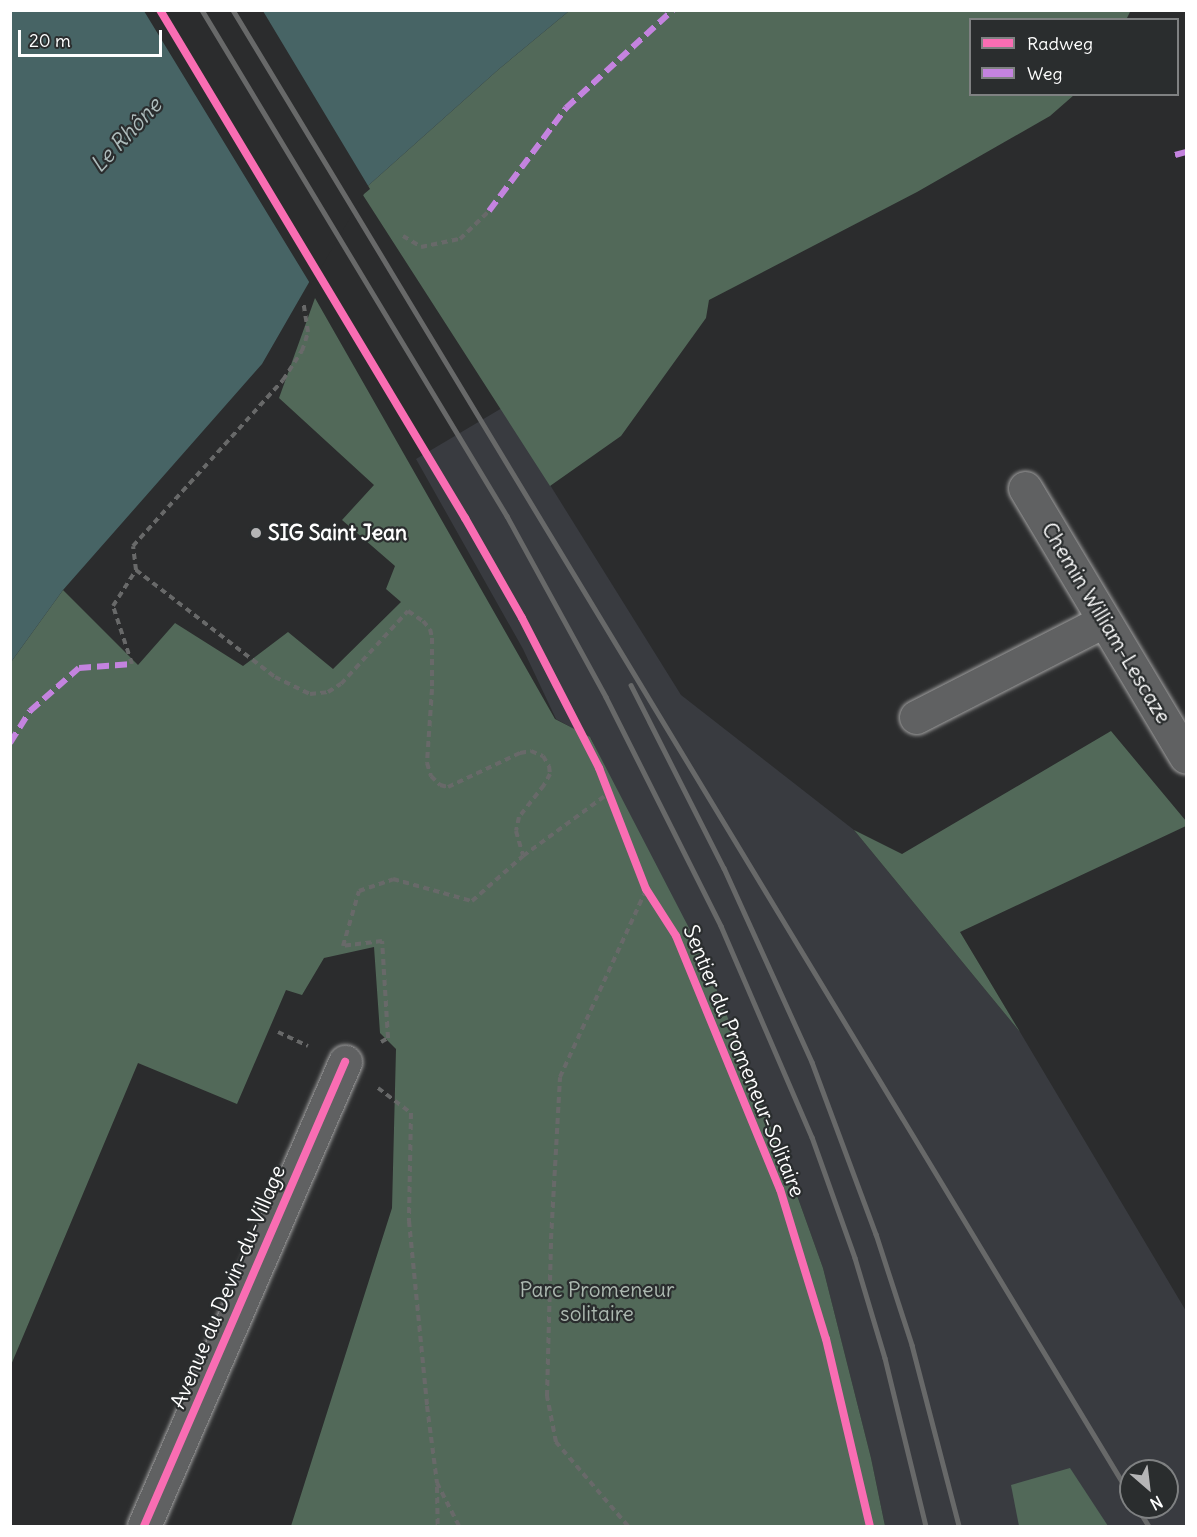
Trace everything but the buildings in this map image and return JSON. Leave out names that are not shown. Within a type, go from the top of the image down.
[{"type":"street","name":"Chemin William-Lescaze","points":[[1025,488],[1186,757]]},
{"type":"street","points":[[916,717],[1104,621]]},
{"type":"street","name":"Avenue du Devin-du-Village","points":[[144,1527],[345,1062]]},
{"type":"path","points":[[404,236],[421,248],[460,239],[489,211]]},
{"type":"path","points":[[132,664],[112,606],[136,570],[133,546],[283,380],[302,351],[308,332],[303,301]]},
{"type":"path","points":[[136,570],[275,678],[310,694],[328,692],[341,684],[408,611],[423,621],[430,629],[432,638],[432,689],[427,763],[431,776],[440,785],[447,787],[520,753],[531,751],[543,756],[549,766],[550,774],[544,785],[519,817],[516,831],[523,856],[472,901],[393,879],[359,891],[344,946],[382,941],[388,1038],[345,1062]]},
{"type":"path","points":[[628,1527],[556,1442],[548,1396],[551,1239],[560,1077],[646,890]]},
{"type":"path","points":[[411,1113],[409,1221],[437,1483],[438,1527]]},
{"type":"path","points":[[437,1483],[459,1527]]},
{"type":"shaded area","points":[[502,408],[681,695],[854,830],[1020,1032],[1186,1311],[1186,1526],[885,1526],[871,1458],[823,1268],[789,1173],[591,738],[556,719],[523,649],[416,459]]},
{"type":"green space","points":[[569,11],[1181,11],[1130,12],[1127,18],[969,18],[969,96],[1073,96],[1050,116],[917,192],[709,300],[706,318],[621,436],[550,486],[361,192],[499,69]]},
{"type":"green space","name":"Parc Promeneur solitaire","points":[[315,298],[555,719],[590,737],[703,955],[789,1173],[823,1268],[871,1458],[885,1526],[291,1526],[392,1208],[396,1049],[380,1033],[374,947],[324,958],[302,995],[286,990],[237,1104],[138,1063],[11,1365],[11,662],[63,590],[138,665],[175,623],[243,666],[288,632],[333,669],[401,602],[386,589],[395,566],[342,520],[374,485],[279,398]]},
{"type":"green space","points":[[1111,731],[1186,821],[1186,826],[960,932],[1020,1032],[854,830],[902,854]]},
{"type":"green space","points":[[1070,1468],[1108,1526],[1019,1526],[1011,1485]]},
{"type":"water","name":"Le Rhône","points":[[11,11],[569,11],[499,69],[361,192],[262,364],[63,590],[11,662]]},
{"type":"pier","points":[[144,11],[263,11],[370,189],[364,194],[311,285]]},
{"type":"railway","points":[[202,10],[507,516],[606,697],[721,926],[812,1137],[855,1258],[885,1358],[926,1526]]},
{"type":"railway","points":[[233,10],[1119,1476]]},
{"type":"railway","points":[[631,685],[724,868],[812,1062],[876,1234],[912,1345],[959,1526]]},
{"type":"railway","points":[[1145,1519],[1149,1526]]},
{"type":"marked path","points":[[489,211],[566,108],[673,10]]},
{"type":"marked path","points":[[1175,155],[1186,152]]},
{"type":"marked path","points":[[10,743],[30,711],[79,668],[132,664]]},
{"type":"cycle path","name":"Sentier du Promeneur-Solitaire","points":[[160,10],[465,518],[522,618],[599,768],[646,889],[676,936],[780,1189],[826,1339],[870,1526]]},
{"type":"cycle path","points":[[144,1526],[345,1062]]},
{"type":"place","name":"SIG Saint Jean","points":[[256,533]]}]
